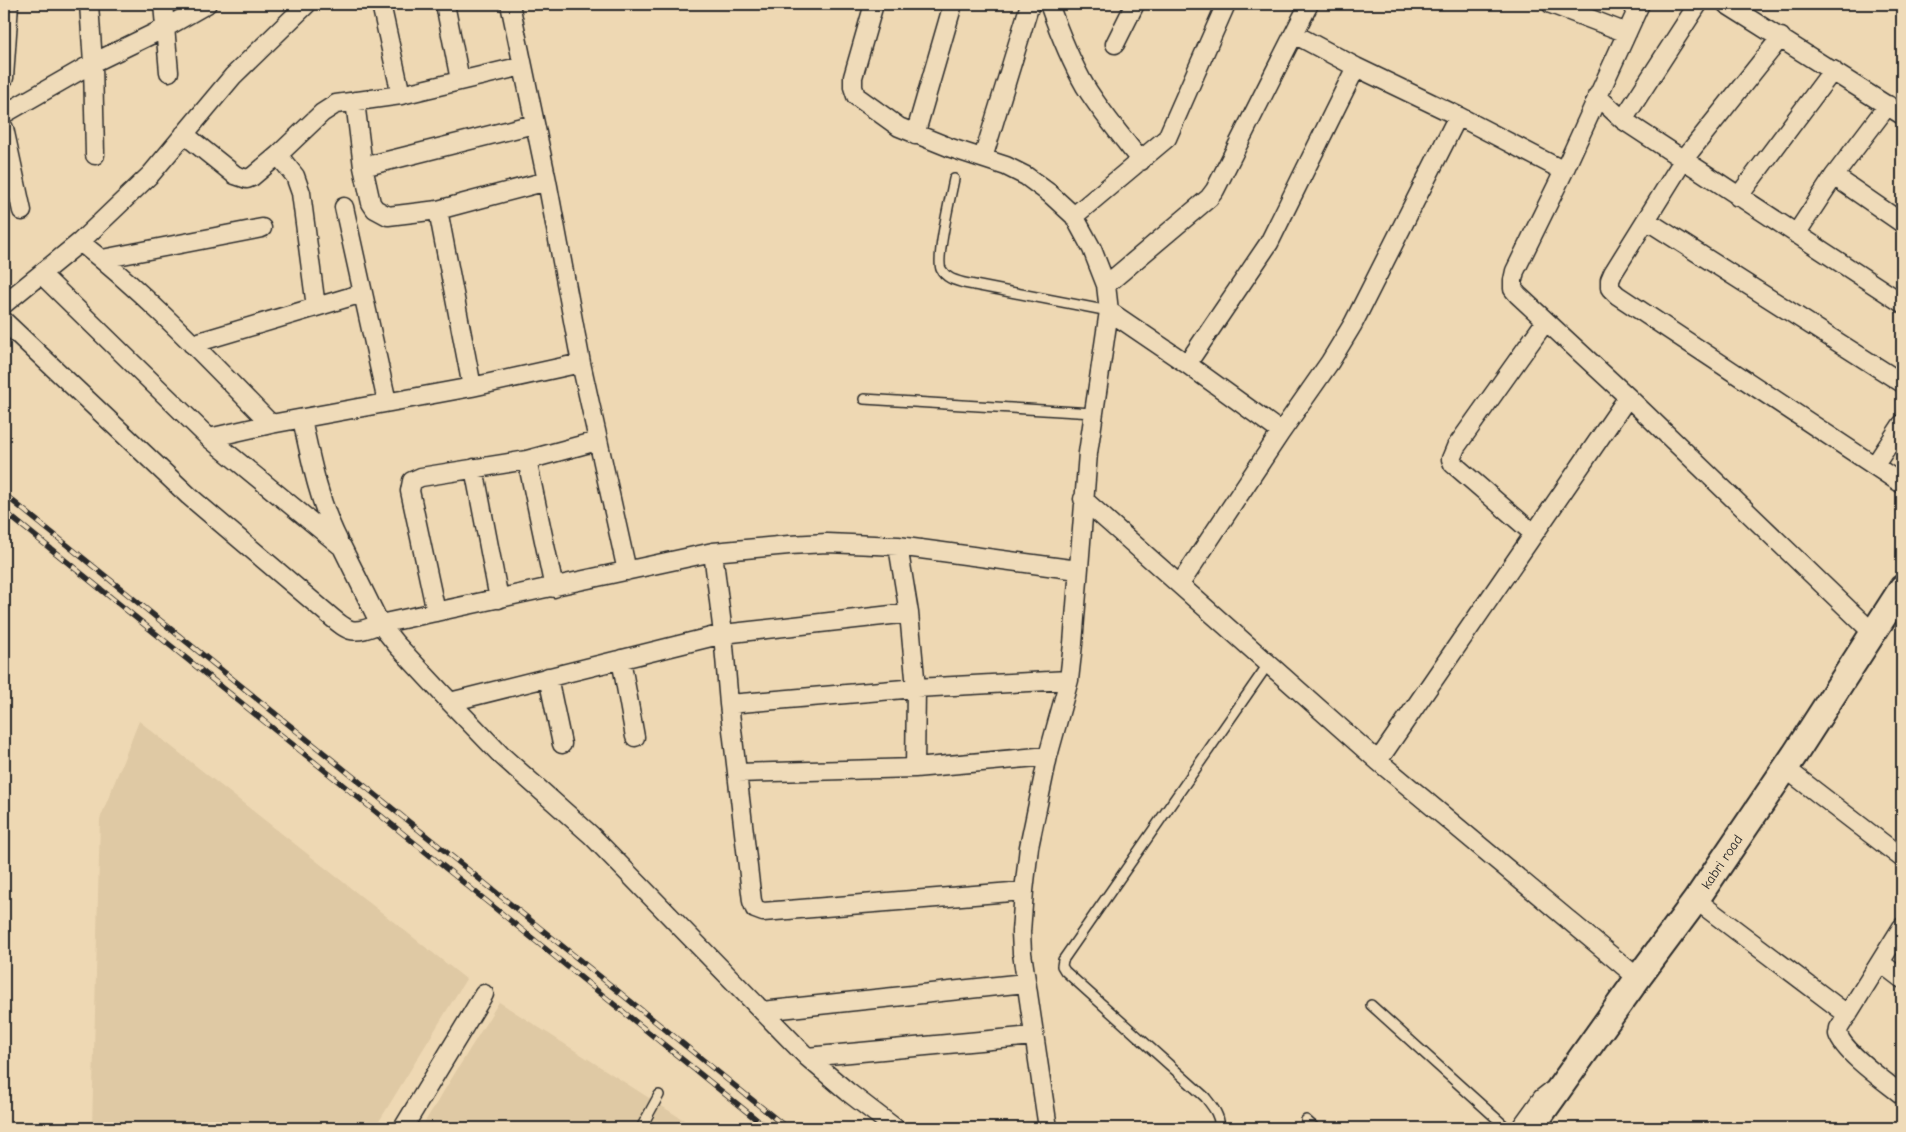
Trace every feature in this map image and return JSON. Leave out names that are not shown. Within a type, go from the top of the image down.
[{"type":"street","points":[[4,78],[9,4]]},
{"type":"street","points":[[89,4],[93,63],[94,154]]},
{"type":"street","points":[[163,4],[169,72]]},
{"type":"street","points":[[4,114],[93,63],[165,28],[207,4]]},
{"type":"street","points":[[4,304],[80,242],[151,174],[233,76],[307,4]]},
{"type":"street","points":[[381,4],[401,95]]},
{"type":"street","points":[[445,4],[460,80]]},
{"type":"street","points":[[510,4],[534,124],[548,181],[597,442],[627,571]]},
{"type":"street","points":[[874,4],[853,77],[854,93],[860,100],[899,127],[915,135],[1006,166],[1026,176],[1049,193],[1074,216],[1092,249],[1106,285],[1109,311],[1093,413],[1083,499],[1073,644],[1068,680],[1048,756],[1029,847],[1021,932],[1025,983],[1048,1128]]},
{"type":"street","points":[[915,135],[953,4]]},
{"type":"street","points":[[983,158],[1030,4]]},
{"type":"street","points":[[1049,4],[1057,27],[1085,85],[1141,161]]},
{"type":"street","points":[[1115,44],[1135,4]]},
{"type":"street","points":[[1074,216],[1161,144],[1172,130],[1226,4]]},
{"type":"street","points":[[1106,285],[1209,198],[1215,190],[1308,4]]},
{"type":"street","points":[[1551,4],[1627,33]]},
{"type":"street","points":[[1640,4],[1564,171],[1515,271],[1513,289],[1545,322],[1628,397],[1873,634]]},
{"type":"street","points":[[1623,120],[1698,4]]},
{"type":"street","points":[[1726,4],[1895,110],[1834,176],[1796,234]]},
{"type":"street","points":[[1294,34],[1564,171]]},
{"type":"street","points":[[1781,37],[1684,159],[1609,282],[1612,291],[1875,464],[1902,484]]},
{"type":"street","points":[[184,134],[235,175],[241,178],[252,176],[278,155],[328,108],[336,104],[401,95],[522,66]]},
{"type":"street","points":[[1187,364],[1269,243],[1356,67]]},
{"type":"street","points":[[1738,197],[1833,70]]},
{"type":"street","points":[[1597,96],[1623,120],[1902,303]]},
{"type":"street","points":[[355,101],[363,167],[371,203],[380,213],[395,217],[438,210],[548,181]]},
{"type":"street","points":[[1180,584],[1330,362],[1353,324],[1458,116]]},
{"type":"street","points":[[363,167],[534,124]]},
{"type":"street","points":[[4,128],[22,211]]},
{"type":"street","points":[[278,155],[294,176],[302,193],[316,307]]},
{"type":"street","points":[[1834,176],[1902,223]]},
{"type":"street","points":[[344,207],[387,402]]},
{"type":"street","points":[[438,210],[472,387]]},
{"type":"street","points":[[1646,220],[1902,383]]},
{"type":"street","points":[[102,259],[262,228]]},
{"type":"street","points":[[80,242],[102,259],[192,344],[271,424]]},
{"type":"street","points":[[41,274],[209,438],[342,548]]},
{"type":"street","points":[[192,344],[363,293]]},
{"type":"street","points":[[1109,311],[1187,364],[1281,432]]},
{"type":"street","points":[[4,321],[189,496],[344,628],[350,631],[714,552],[827,543],[898,546],[1078,570]]},
{"type":"street","points":[[1534,534],[1453,464],[1451,458],[1456,447],[1545,322]]},
{"type":"street","points":[[209,438],[271,424],[472,387],[581,363]]},
{"type":"street","points":[[1378,761],[1628,397]]},
{"type":"street","points":[[302,419],[315,479],[328,520],[380,624],[396,644],[501,755],[590,835],[807,1057],[895,1128]]},
{"type":"street","points":[[1875,464],[1902,424]]},
{"type":"street","points":[[436,612],[410,486],[412,481],[421,477],[527,460],[597,442]]},
{"type":"street","points":[[527,460],[554,588]]},
{"type":"street","points":[[474,468],[500,599]]},
{"type":"street","points":[[1083,499],[1269,662],[1378,761],[1638,978]]},
{"type":"street","points":[[898,546],[909,614],[916,688],[915,768]]},
{"type":"street","points":[[714,552],[729,704],[752,901],[755,909],[759,911],[1024,891]]},
{"type":"street","name":"kabri road","points":[[1539,1124],[1567,1077],[1696,900],[1873,634],[1898,604]]},
{"type":"street","points":[[450,702],[723,634],[909,614]]},
{"type":"street","points":[[621,659],[635,737]]},
{"type":"street","points":[[548,678],[562,744]]},
{"type":"street","points":[[729,704],[916,688],[1068,680]]},
{"type":"street","points":[[738,774],[915,768],[1048,756]]},
{"type":"street","points":[[1785,768],[1902,858]]},
{"type":"street","points":[[1696,900],[1848,1015]]},
{"type":"street","points":[[1902,927],[1838,1032],[1841,1042],[1902,1095]]},
{"type":"street","points":[[1881,962],[1902,979]]},
{"type":"street","points":[[762,1011],[1025,983]]},
{"type":"street","points":[[403,1128],[484,994]]},
{"type":"street","points":[[807,1057],[1033,1036]]},
{"type":"lane","points":[[954,179],[938,262],[945,275],[964,283],[1109,311]]},
{"type":"lane","points":[[864,399],[1093,413]]},
{"type":"lane","points":[[1219,1128],[1220,1122],[1217,1115],[1205,1097],[1065,972],[1062,966],[1063,960],[1269,662]]},
{"type":"lane","points":[[1370,1005],[1507,1128]]},
{"type":"lane","points":[[1515,1128],[1544,1090],[1567,1077]]},
{"type":"lane","points":[[641,1128],[659,1095]]},
{"type":"lane","points":[[1306,1120],[1315,1128]]},
{"type":"shaded area","points":[[139,721],[466,979],[375,1128],[92,1128],[100,819]]},
{"type":"shaded area","points":[[499,1002],[696,1128],[421,1128]]},
{"type":"railway","points":[[4,494],[787,1128]]},
{"type":"railway","points":[[4,511],[767,1128]]}]
